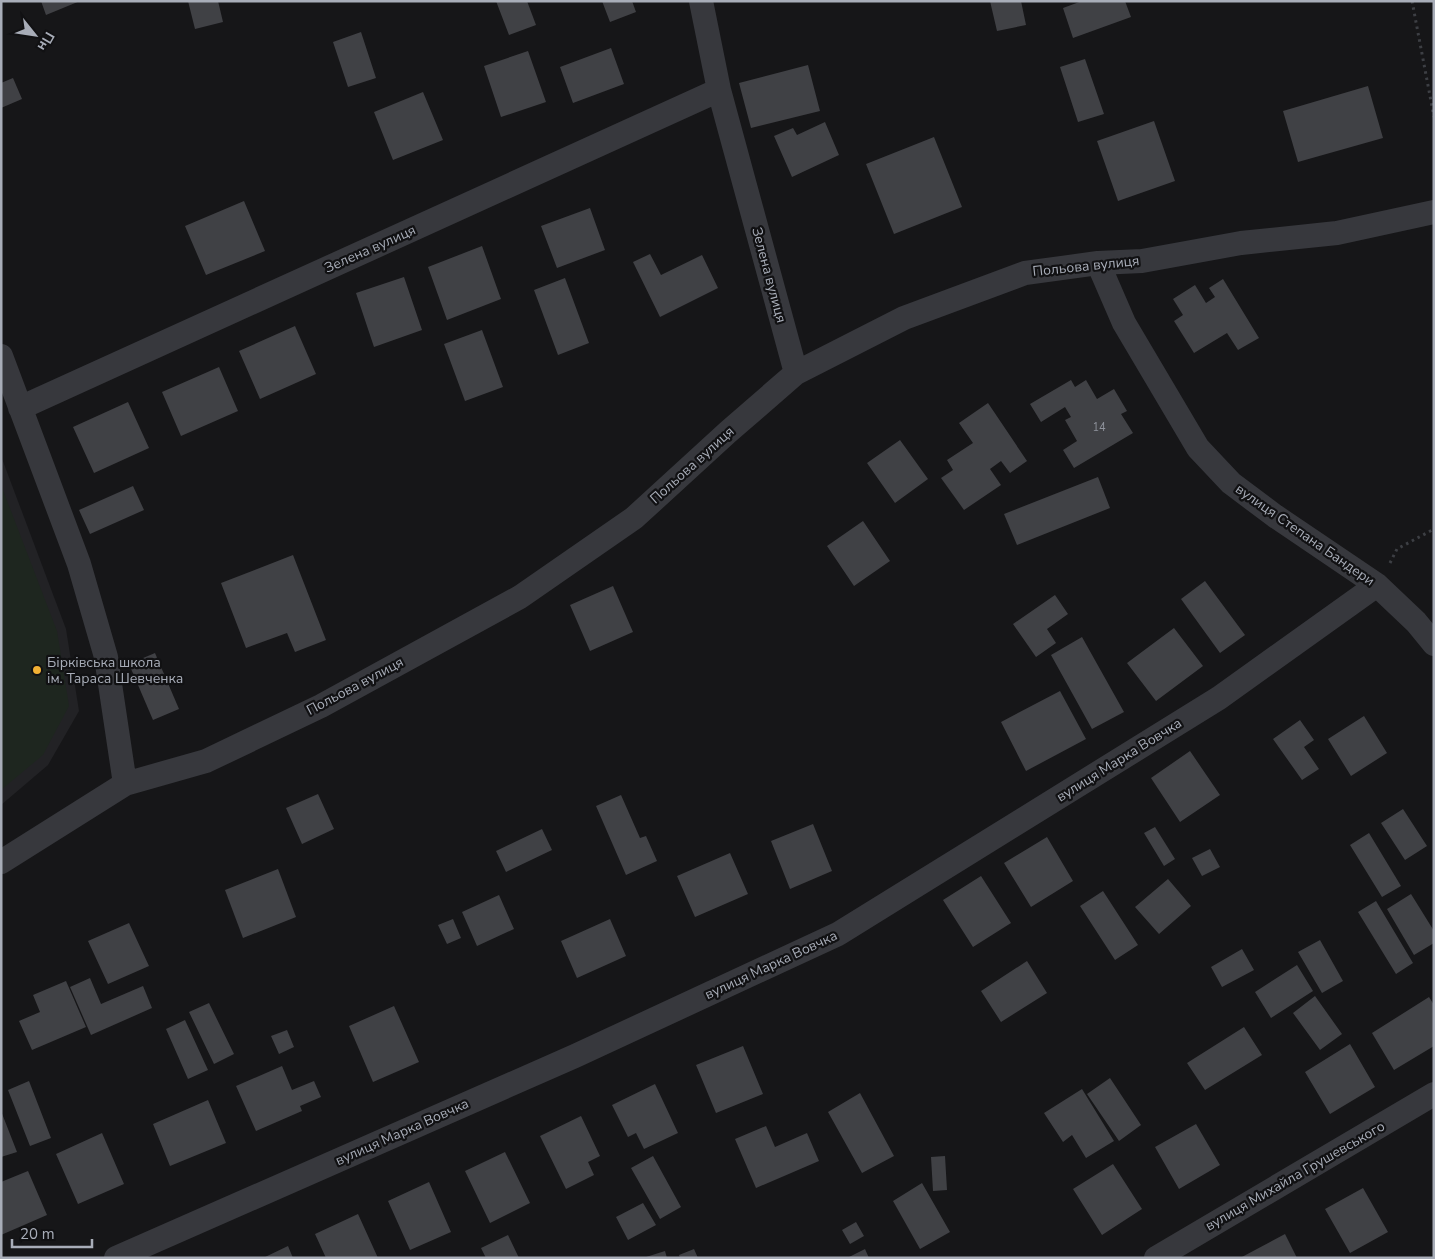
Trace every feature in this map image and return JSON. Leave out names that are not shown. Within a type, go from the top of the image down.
[{"type":"street","name":"Зелена вулиця","points":[[700,1],[719,90],[796,374]]},
{"type":"street","name":"Зелена вулиця","points":[[20,408],[719,90]]},
{"type":"street","name":"Польова вулиця","points":[[1,862],[125,784],[206,762],[321,706],[520,597],[634,518],[728,432],[796,374],[904,318],[1025,273],[1098,263],[1142,261],[1241,243],[1337,233],[1434,212]]},
{"type":"street","name":"вулиця Степана Бандери","points":[[1098,263],[1124,323],[1198,448],[1231,483],[1274,516],[1377,585],[1416,622],[1434,644]]},
{"type":"street","points":[[1,356],[79,564],[106,657],[125,784]]},
{"type":"street","name":"вулиця Марка Вовчка","points":[[116,1258],[575,1056],[838,934],[1220,698],[1377,585]]},
{"type":"street","name":"вулиця Михайла Грушевського","points":[[1156,1258],[1434,1094]]},
{"type":"path","points":[[1412,1],[1434,117]]},
{"type":"path","points":[[1377,585],[1397,549],[1434,529]]},
{"type":"shaded area","name":"Бірківська школа ім. Тараса Шевченка","points":[[1,456],[66,629],[79,711],[48,765],[1,805]]},
{"type":"shaded area","name":"Бірківська школа ім. Тараса Шевченка","points":[[1,485],[57,631],[69,706],[43,755],[1,790]]},
{"type":"building","points":[[41,1],[80,1],[46,15]]},
{"type":"building","points":[[188,1],[218,1],[223,22],[195,29]]},
{"type":"building","points":[[496,1],[527,1],[536,25],[509,35]]},
{"type":"building","points":[[602,1],[632,1],[636,12],[610,22]]},
{"type":"building","points":[[990,1],[1021,1],[1026,25],[997,31]]},
{"type":"building","points":[[1082,1],[1125,1],[1131,17],[1073,38],[1063,8]]},
{"type":"building","points":[[361,32],[376,78],[348,87],[333,42]]},
{"type":"building","points":[[611,48],[624,84],[573,103],[560,67]]},
{"type":"building","points":[[528,51],[546,102],[501,117],[484,66]]},
{"type":"building","points":[[1085,59],[1104,114],[1078,122],[1060,67]]},
{"type":"building","points":[[808,65],[820,111],[751,128],[739,83]]},
{"type":"building","points":[[13,78],[22,99],[1,108],[1,83]]},
{"type":"building","points":[[1368,86],[1383,138],[1298,162],[1283,111]]},
{"type":"building","points":[[423,92],[443,140],[393,160],[374,112]]},
{"type":"building","points":[[1154,121],[1175,181],[1118,201],[1097,141]]},
{"type":"building","points":[[825,122],[839,155],[792,177],[774,136],[793,128],[797,135]]},
{"type":"building","points":[[934,137],[962,207],[894,234],[866,164]]},
{"type":"building","points":[[244,201],[265,251],[206,275],[185,226]]},
{"type":"building","points":[[590,208],[605,250],[557,268],[541,226]]},
{"type":"building","points":[[482,246],[501,299],[447,320],[428,267]]},
{"type":"building","points":[[650,254],[661,275],[702,255],[718,288],[660,317],[633,262]]},
{"type":"building","points":[[404,277],[422,330],[374,347],[356,293]]},
{"type":"building","points":[[565,278],[589,343],[558,355],[534,290]]},
{"type":"building","points":[[1223,279],[1259,338],[1238,350],[1227,333],[1194,353],[1174,321],[1183,315],[1173,299],[1195,285],[1206,303],[1215,297],[1209,288]]},
{"type":"building","points":[[295,326],[316,374],[260,399],[239,351]]},
{"type":"building","points":[[482,330],[503,387],[465,401],[444,344]]},
{"type":"building","points":[[219,367],[238,411],[181,436],[162,392]]},
{"type":"building","points":[[1071,380],[1075,387],[1086,380],[1097,399],[1114,389],[1127,411],[1121,414],[1133,433],[1074,468],[1063,450],[1077,441],[1065,420],[1071,417],[1065,407],[1041,422],[1030,404]]},
{"type":"building","points":[[128,402],[149,448],[94,473],[73,427]]},
{"type":"building","points":[[988,403],[1027,461],[1010,473],[1001,461],[990,469],[1001,485],[964,510],[941,478],[953,470],[947,460],[973,443],[959,423]]},
{"type":"building","points":[[900,440],[928,479],[895,503],[867,463]]},
{"type":"building","points":[[1098,477],[1110,508],[1017,545],[1004,514]]},
{"type":"building","points":[[133,486],[144,510],[90,534],[79,510]]},
{"type":"building","points":[[863,521],[890,561],[854,586],[827,546]]},
{"type":"building","points":[[293,555],[326,640],[295,652],[287,633],[246,648],[221,583]]},
{"type":"building","points":[[1205,581],[1245,635],[1220,653],[1181,599]]},
{"type":"building","points":[[613,586],[633,632],[590,651],[570,605]]},
{"type":"building","points":[[1055,595],[1068,614],[1047,629],[1056,643],[1036,657],[1013,624]]},
{"type":"building","points":[[1174,628],[1203,666],[1156,701],[1127,663]]},
{"type":"building","points":[[1082,637],[1124,712],[1092,729],[1051,655]]},
{"type":"building","points":[[155,653],[179,709],[153,720],[129,664]]},
{"type":"building","points":[[1060,691],[1086,739],[1026,771],[1001,722]]},
{"type":"building","points":[[1364,716],[1387,753],[1351,776],[1328,739]]},
{"type":"building","points":[[1300,720],[1314,740],[1304,747],[1319,769],[1302,780],[1273,739]]},
{"type":"building","points":[[1190,751],[1220,795],[1180,822],[1151,778]]},
{"type":"building","points":[[318,794],[334,829],[302,844],[286,808]]},
{"type":"building","points":[[621,795],[640,838],[646,836],[657,861],[626,875],[596,806]]},
{"type":"building","points":[[1403,809],[1427,846],[1405,860],[1381,823]]},
{"type":"building","points":[[813,824],[832,871],[790,889],[771,841]]},
{"type":"building","points":[[1155,827],[1175,859],[1164,866],[1144,833]]},
{"type":"building","points":[[542,829],[552,850],[506,872],[496,851]]},
{"type":"building","points":[[1369,833],[1401,886],[1382,897],[1350,845]]},
{"type":"building","points":[[1047,837],[1073,881],[1031,907],[1004,863]]},
{"type":"building","points":[[1210,849],[1220,867],[1202,876],[1192,858]]},
{"type":"building","points":[[730,853],[748,894],[695,917],[677,876]]},
{"type":"building","points":[[278,869],[296,917],[243,938],[225,890]]},
{"type":"building","points":[[981,876],[1011,923],[973,947],[943,900]]},
{"type":"building","points":[[1168,879],[1191,906],[1159,934],[1135,907]]},
{"type":"building","points":[[1103,891],[1138,945],[1115,960],[1080,906]]},
{"type":"building","points":[[1411,894],[1434,931],[1434,943],[1414,955],[1387,909]]},
{"type":"building","points":[[499,895],[514,929],[477,946],[462,912]]},
{"type":"building","points":[[1376,901],[1413,963],[1396,974],[1358,912]]},
{"type":"building","points":[[453,919],[461,938],[447,944],[438,925]]},
{"type":"building","points":[[610,919],[626,956],[577,978],[561,941]]},
{"type":"building","points":[[129,923],[149,966],[108,984],[88,941]]},
{"type":"building","points":[[1320,940],[1343,981],[1322,993],[1298,952]]},
{"type":"building","points":[[1242,949],[1254,970],[1222,987],[1211,967]]},
{"type":"building","points":[[1027,961],[1047,993],[1001,1022],[981,991]]},
{"type":"building","points":[[1297,965],[1313,991],[1271,1018],[1255,992]]},
{"type":"building","points":[[90,978],[101,1004],[143,986],[152,1008],[91,1035],[70,987]]},
{"type":"building","points":[[66,981],[86,1027],[32,1050],[19,1021],[40,1012],[33,995]]},
{"type":"building","points":[[1315,996],[1342,1034],[1320,1050],[1293,1013]]},
{"type":"building","points":[[1429,997],[1434,1005],[1434,1046],[1394,1070],[1372,1033]]},
{"type":"building","points":[[209,1003],[234,1054],[214,1064],[189,1012]]},
{"type":"building","points":[[394,1006],[419,1062],[373,1082],[349,1026]]},
{"type":"building","points":[[185,1020],[208,1070],[188,1079],[166,1029]]},
{"type":"building","points":[[1244,1027],[1262,1055],[1205,1090],[1187,1063]]},
{"type":"building","points":[[287,1030],[294,1047],[279,1054],[271,1036]]},
{"type":"building","points":[[1350,1044],[1375,1087],[1330,1114],[1305,1072]]},
{"type":"building","points":[[743,1046],[763,1094],[716,1113],[696,1065]]},
{"type":"building","points":[[282,1066],[292,1090],[314,1081],[321,1097],[300,1106],[302,1111],[256,1131],[236,1086]]},
{"type":"building","points":[[1110,1078],[1141,1125],[1119,1141],[1087,1094]]},
{"type":"building","points":[[29,1081],[51,1138],[30,1146],[8,1090]]},
{"type":"building","points":[[655,1084],[678,1133],[644,1149],[636,1133],[628,1137],[612,1105]]},
{"type":"building","points":[[1082,1089],[1114,1141],[1086,1158],[1072,1135],[1063,1142],[1044,1113]]},
{"type":"building","points":[[860,1093],[894,1156],[862,1173],[828,1112]]},
{"type":"building","points":[[208,1100],[226,1143],[170,1166],[153,1124]]},
{"type":"building","points":[[1,1111],[17,1152],[1,1157]]},
{"type":"building","points":[[581,1116],[600,1156],[588,1162],[594,1175],[566,1189],[540,1136]]},
{"type":"building","points":[[1196,1124],[1220,1165],[1179,1189],[1155,1147]]},
{"type":"building","points":[[766,1126],[775,1147],[807,1133],[819,1161],[756,1188],[735,1139]]},
{"type":"building","points":[[102,1133],[124,1184],[78,1204],[56,1154]]},
{"type":"building","points":[[505,1152],[530,1203],[490,1223],[465,1171]]},
{"type":"building","points":[[653,1156],[681,1207],[660,1219],[631,1168]]},
{"type":"building","points":[[945,1156],[947,1190],[933,1191],[931,1157]]},
{"type":"building","points":[[1113,1164],[1142,1209],[1102,1235],[1073,1189]]},
{"type":"building","points":[[28,1171],[47,1215],[1,1235],[1,1182]]},
{"type":"building","points":[[429,1182],[451,1232],[410,1250],[388,1201]]},
{"type":"building","points":[[922,1183],[950,1232],[920,1249],[893,1201]]},
{"type":"building","points":[[1363,1188],[1388,1232],[1350,1253],[1325,1209]]},
{"type":"building","points":[[643,1203],[656,1225],[628,1240],[616,1217]]},
{"type":"building","points":[[358,1214],[378,1258],[326,1258],[315,1234]]},
{"type":"building","points":[[856,1222],[864,1236],[850,1244],[842,1230]]},
{"type":"building","points":[[1285,1234],[1297,1258],[1240,1258]]},
{"type":"building","points":[[508,1235],[519,1258],[486,1258],[481,1248]]},
{"type":"building","points":[[288,1246],[293,1258],[263,1258]]},
{"type":"building","points":[[694,1249],[698,1258],[680,1258],[679,1255]]},
{"type":"building","points":[[865,1249],[869,1258],[847,1258]]},
{"type":"building","points":[[665,1251],[667,1258],[646,1258],[646,1257]]},
{"type":"place","name":"Бірківська школа ім. Тараса Шевченка","points":[[37,670]]}]
